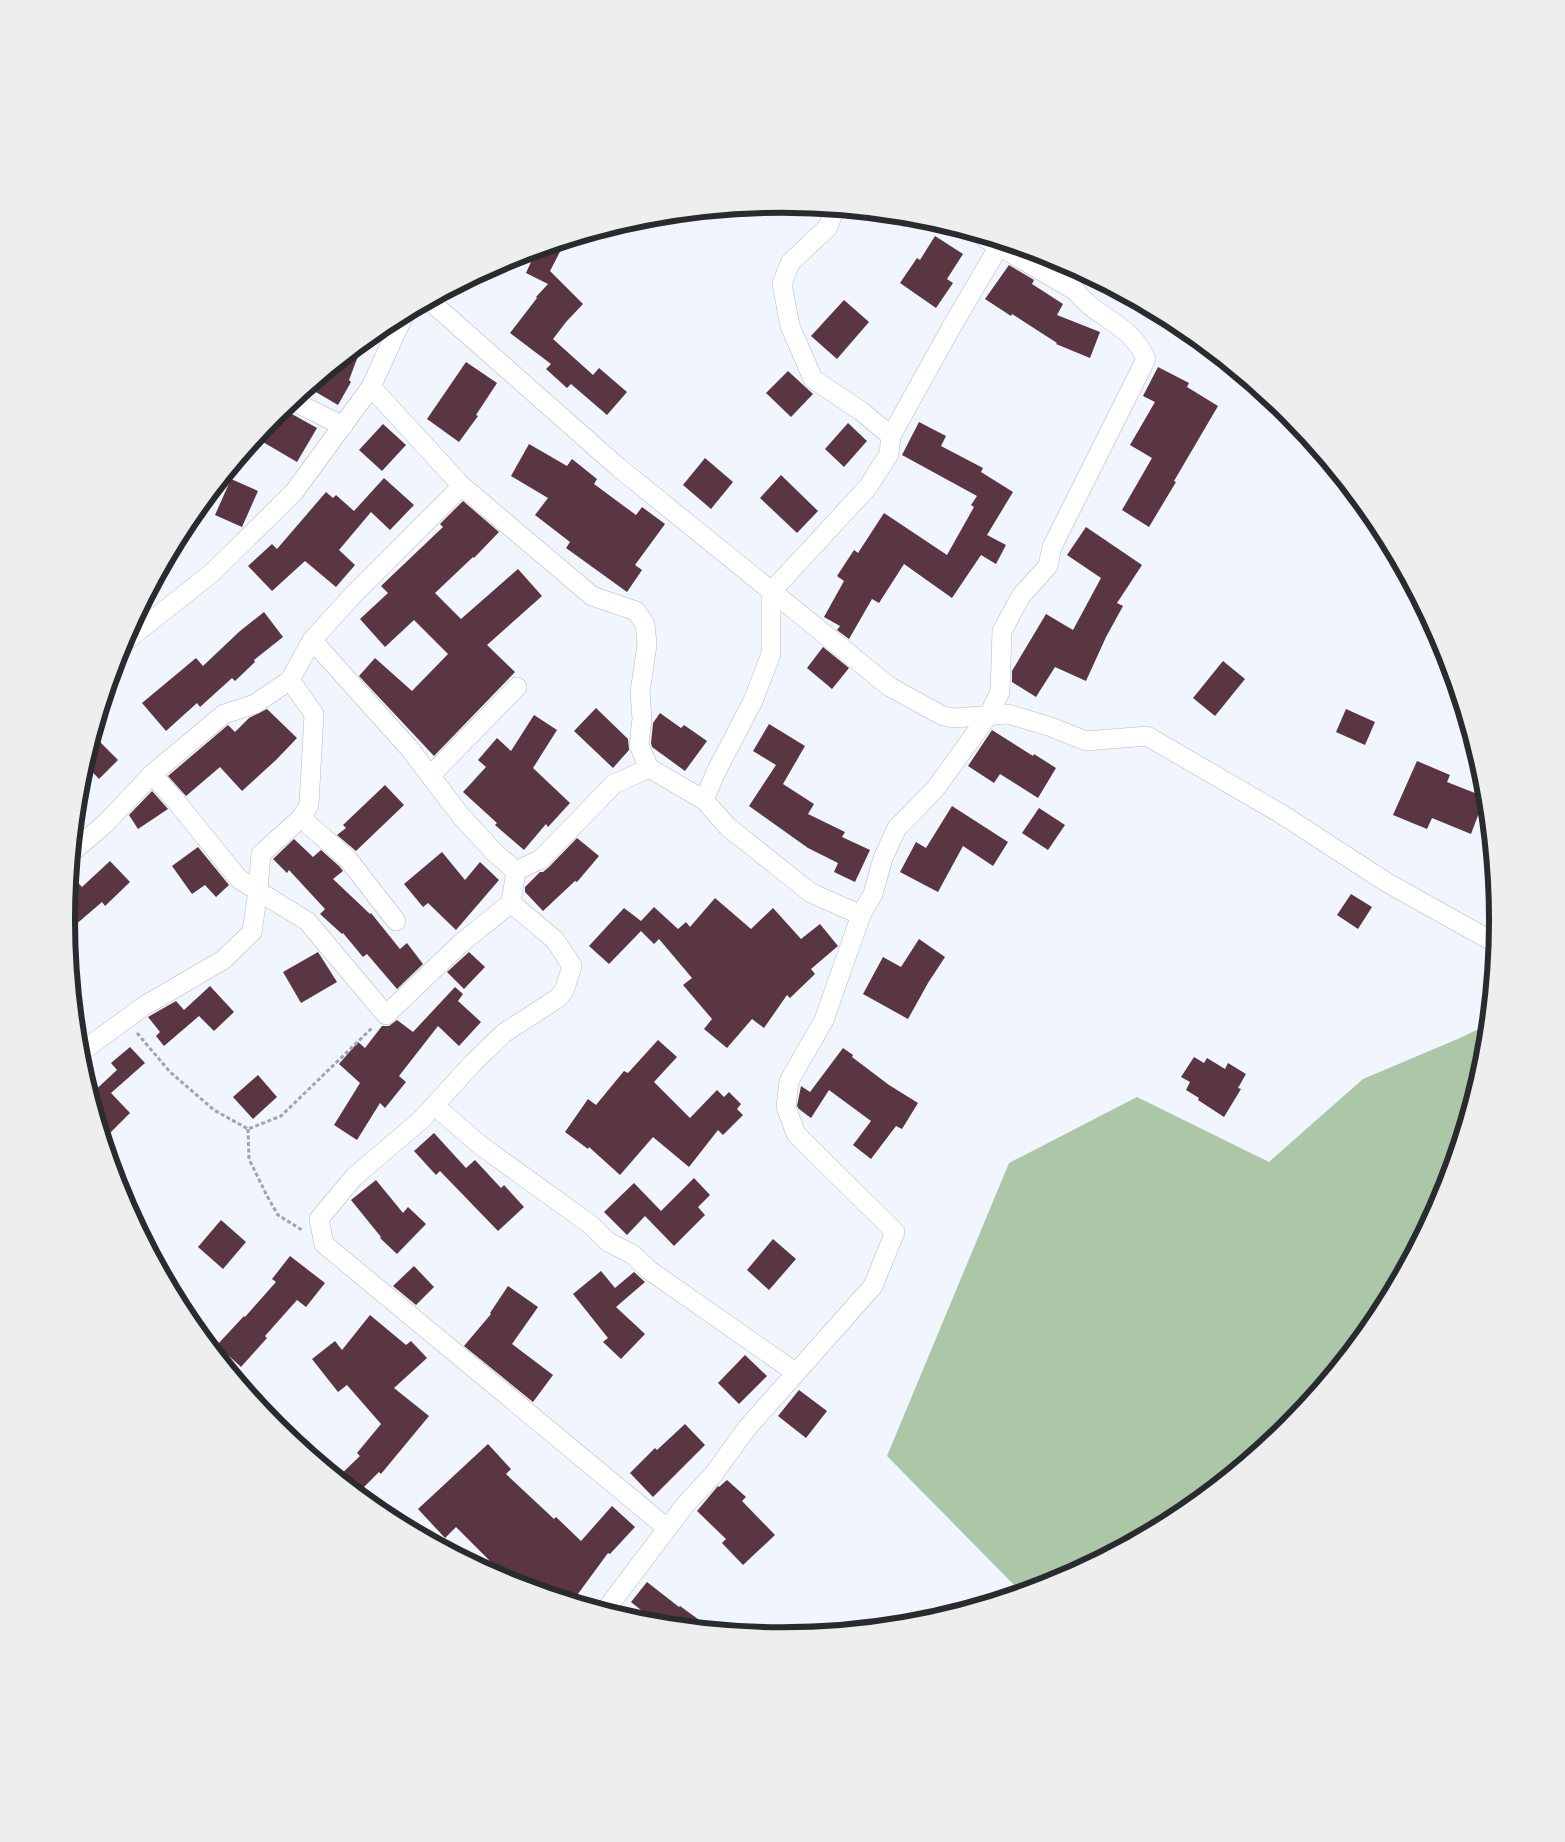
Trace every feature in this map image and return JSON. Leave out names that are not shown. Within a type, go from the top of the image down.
[{"type":"street","points":[[832,215],[828,227],[790,263],[782,284],[790,326],[813,379],[861,410],[891,436]]},
{"type":"street","points":[[704,800],[728,748],[753,701],[771,654],[771,592],[868,487],[889,454],[891,436],[951,328],[990,245]]},
{"type":"street","points":[[608,1606],[685,1505],[713,1475],[747,1428],[872,1286],[895,1232],[796,1134],[786,1107],[789,1081],[824,1020],[861,915],[873,894],[883,858],[897,828],[936,788],[988,716],[1000,692],[1002,631],[1021,596],[1048,566],[1052,547],[1146,360],[1143,352],[1129,332],[1089,304],[1075,291],[1004,249]]},
{"type":"street","points":[[1065,272],[1075,291]]},
{"type":"street","points":[[435,305],[618,467],[890,687],[943,716],[954,718],[1008,714],[1086,741],[1147,736],[1283,815],[1386,882],[1489,940]]},
{"type":"street","points":[[137,632],[213,572],[294,492],[371,387],[398,327]]},
{"type":"street","points":[[371,387],[462,486],[592,596],[636,611],[645,624],[647,646],[640,692],[642,719],[639,745],[649,768],[704,800],[728,827],[811,893],[861,915]]},
{"type":"street","points":[[300,404],[343,426]]},
{"type":"street","points":[[80,845],[106,823],[152,774],[224,714],[254,704],[290,680],[312,640],[355,593],[462,486]]},
{"type":"street","points":[[312,640],[409,748],[461,816],[495,853],[516,871]]},
{"type":"street","points":[[87,1048],[144,1006],[223,960],[252,932],[261,854],[301,818],[308,806],[314,714],[290,680]]},
{"type":"street","points":[[430,776],[517,687]]},
{"type":"street","points":[[516,871],[540,859],[614,784],[649,768]]},
{"type":"street","points":[[152,774],[239,879],[307,921],[386,1015],[460,944],[511,903],[516,871]]},
{"type":"street","points":[[301,818],[347,858],[396,921]]},
{"type":"street","points":[[511,903],[555,940],[572,966],[564,991],[558,998],[504,1033],[473,1063],[435,1106],[354,1176],[319,1219],[324,1244],[667,1528]]},
{"type":"street","points":[[435,1106],[480,1145],[591,1225],[608,1242],[632,1254],[649,1270],[795,1372]]},
{"type":"path","points":[[895,223],[908,225]]},
{"type":"path","points":[[248,1129],[281,1116],[386,1015]]},
{"type":"path","points":[[125,1020],[170,1072],[214,1110],[248,1129]]},
{"type":"path","points":[[248,1129],[249,1159],[278,1215],[324,1244]]},
{"type":"green space","points":[[1481,1028],[1466,1104],[1452,1148],[1436,1192],[1417,1234],[1395,1275],[1371,1314],[1344,1352],[1283,1421],[1249,1453],[1176,1509],[1136,1534],[1095,1556],[1017,1588],[887,1456],[1009,1163],[1137,1097],[1269,1162],[1363,1079]]},
{"type":"building","points":[[935,236],[963,254],[947,279],[953,283],[936,308],[900,283],[917,258],[920,260]]},
{"type":"building","points":[[561,249],[550,271],[583,304],[553,339],[593,375],[599,368],[627,392],[607,415],[571,384],[567,388],[546,369],[551,364],[510,333],[536,297],[548,284],[526,273],[532,260]]},
{"type":"building","points":[[1009,265],[1034,280],[1032,284],[1063,304],[1057,315],[1100,332],[1090,358],[1056,344],[1012,314],[1011,316],[985,299]]},
{"type":"building","points":[[844,300],[869,322],[837,359],[811,336]]},
{"type":"building","points":[[358,355],[349,380],[351,382],[338,405],[314,391]]},
{"type":"building","points":[[466,362],[497,383],[476,415],[478,416],[459,442],[427,419]]},
{"type":"building","points":[[1158,367],[1189,383],[1187,387],[1218,406],[1149,527],[1122,510],[1152,458],[1130,445],[1155,402],[1143,396]]},
{"type":"building","points":[[788,371],[813,394],[791,417],[766,393]]},
{"type":"building","points":[[290,413],[317,428],[297,462],[263,442]]},
{"type":"building","points":[[919,422],[946,436],[941,446],[983,468],[981,472],[1013,492],[987,535],[1006,545],[996,564],[981,555],[952,598],[904,564],[879,603],[872,599],[849,639],[837,630],[840,626],[824,617],[844,581],[837,576],[854,550],[858,553],[884,513],[947,555],[974,507],[971,505],[977,496],[902,455]]},
{"type":"building","points":[[848,423],[867,441],[844,467],[825,449]]},
{"type":"building","points":[[383,424],[406,445],[382,471],[359,450]]},
{"type":"building","points":[[529,444],[567,466],[572,459],[597,479],[594,484],[636,515],[642,507],[665,524],[635,565],[642,570],[627,592],[566,548],[570,542],[535,515],[548,498],[511,476]]},
{"type":"building","points":[[705,458],[733,482],[711,509],[683,485]]},
{"type":"building","points":[[781,475],[818,511],[797,533],[760,498]]},
{"type":"building","points":[[384,478],[414,505],[390,530],[371,512],[339,550],[355,565],[336,587],[305,561],[272,591],[248,566],[272,544],[277,549],[326,492],[333,498],[336,495],[354,511]]},
{"type":"building","points":[[231,479],[258,491],[242,527],[215,515]]},
{"type":"building","points":[[463,501],[499,532],[474,558],[435,593],[461,619],[518,569],[542,596],[487,645],[515,672],[434,756],[359,676],[375,658],[412,691],[448,654],[414,620],[385,647],[360,619],[388,593],[381,586],[443,527],[440,524]]},
{"type":"building","points":[[1086,527],[1142,565],[1117,603],[1123,606],[1106,637],[1086,681],[1055,667],[1036,697],[1012,682],[1012,671],[1046,614],[1073,630],[1101,578],[1067,555]]},
{"type":"building","points":[[264,612],[283,637],[254,660],[255,662],[235,681],[232,678],[200,707],[197,703],[166,731],[142,703],[196,658],[203,666],[240,631]]},
{"type":"building","points":[[823,647],[849,668],[832,689],[807,668]]},
{"type":"building","points":[[1223,661],[1245,679],[1215,716],[1193,698]]},
{"type":"building","points":[[596,708],[628,739],[629,750],[613,768],[574,731]]},
{"type":"building","points":[[267,709],[297,738],[242,791],[220,767],[186,796],[168,776],[228,725],[235,732],[249,718]]},
{"type":"building","points":[[1346,709],[1375,722],[1365,745],[1336,732]]},
{"type":"building","points":[[660,713],[681,728],[684,725],[707,741],[685,771],[652,747],[653,723]]},
{"type":"building","points":[[534,715],[557,730],[533,768],[570,803],[548,827],[546,824],[524,850],[495,825],[497,823],[463,792],[486,767],[478,760],[497,738],[511,751]]},
{"type":"building","points":[[769,724],[805,746],[783,784],[814,804],[808,814],[845,832],[842,837],[870,850],[855,882],[834,872],[838,863],[808,848],[749,806],[776,765],[753,751]]},
{"type":"building","points":[[992,730],[1056,768],[1038,798],[1000,774],[994,783],[968,766]]},
{"type":"building","points":[[98,740],[118,760],[99,779],[92,771]]},
{"type":"building","points":[[1417,761],[1450,775],[1447,782],[1478,794],[1481,809],[1471,834],[1432,818],[1427,829],[1393,815]]},
{"type":"building","points":[[385,785],[404,805],[356,851],[337,835],[346,828],[343,825]]},
{"type":"building","points":[[152,791],[168,809],[138,829],[129,815]]},
{"type":"building","points":[[952,806],[1008,842],[993,866],[963,846],[938,892],[900,872],[916,842],[926,848]]},
{"type":"building","points":[[1039,808],[1065,825],[1048,850],[1022,833]]},
{"type":"building","points":[[577,838],[599,856],[577,882],[575,881],[543,911],[525,892],[525,887],[540,872],[549,867]]},
{"type":"building","points":[[294,839],[313,857],[321,850],[339,866],[343,871],[333,879],[371,913],[400,949],[407,943],[423,964],[397,989],[367,954],[363,957],[343,933],[320,914],[325,909],[289,870],[287,873],[273,859]]},
{"type":"building","points":[[198,847],[229,885],[216,897],[205,885],[192,894],[172,866]]},
{"type":"building","points":[[442,852],[465,880],[480,862],[499,880],[456,930],[428,903],[423,907],[404,884]]},
{"type":"building","points":[[110,861],[130,882],[105,906],[102,902],[75,925],[77,881],[82,887]]},
{"type":"building","points":[[1351,894],[1372,907],[1358,929],[1337,915]]},
{"type":"building","points":[[715,898],[751,929],[773,908],[801,939],[820,924],[838,946],[811,969],[815,974],[790,998],[787,995],[764,1028],[752,1019],[727,1048],[704,1029],[712,1019],[683,985],[692,978],[659,939],[654,944],[641,931],[609,964],[589,946],[624,908],[641,921],[654,907],[678,929],[686,922],[690,927]]},
{"type":"building","points":[[919,939],[945,957],[908,1019],[863,994],[883,957],[901,967]]},
{"type":"building","points":[[318,952],[337,982],[301,1003],[283,972]]},
{"type":"building","points":[[469,952],[485,967],[464,989],[447,972]]},
{"type":"building","points":[[210,986],[234,1012],[214,1031],[199,1016],[164,1046],[156,1036],[160,1032],[148,1017],[176,1001],[184,1010]]},
{"type":"building","points":[[455,987],[463,994],[458,1001],[481,1022],[459,1046],[438,1026],[399,1076],[406,1082],[385,1108],[380,1103],[357,1140],[334,1125],[360,1083],[339,1064],[358,1042],[365,1048],[382,1026],[389,1026],[397,1020],[413,1032]]},
{"type":"building","points":[[658,1040],[677,1057],[654,1082],[690,1118],[717,1090],[724,1097],[729,1092],[741,1104],[737,1109],[743,1115],[723,1135],[718,1130],[689,1167],[653,1137],[620,1175],[589,1147],[588,1149],[565,1132],[588,1099],[596,1105],[624,1071],[628,1073]]},
{"type":"building","points":[[130,1047],[145,1063],[111,1093],[130,1113],[109,1134],[96,1090],[117,1070],[111,1063]]},
{"type":"building","points":[[843,1048],[889,1085],[918,1103],[902,1129],[896,1126],[871,1159],[853,1145],[871,1121],[829,1090],[811,1118],[797,1106],[801,1086],[810,1092]]},
{"type":"building","points":[[1194,1057],[1204,1063],[1207,1058],[1225,1069],[1228,1063],[1246,1074],[1238,1088],[1241,1089],[1224,1117],[1186,1090],[1190,1082],[1181,1077]]},
{"type":"building","points":[[258,1075],[277,1097],[253,1119],[233,1097]]},
{"type":"building","points":[[434,1133],[466,1168],[475,1160],[501,1188],[504,1185],[524,1207],[498,1231],[440,1171],[436,1175],[414,1151]]},
{"type":"building","points":[[694,1178],[710,1195],[698,1207],[705,1215],[674,1246],[645,1216],[627,1235],[604,1212],[634,1183],[661,1211]]},
{"type":"building","points":[[376,1180],[403,1213],[408,1207],[426,1224],[397,1254],[380,1238],[351,1200]]},
{"type":"building","points":[[221,1220],[246,1242],[223,1269],[198,1247]]},
{"type":"building","points":[[773,1239],[796,1259],[769,1290],[747,1270]]},
{"type":"building","points":[[290,1256],[325,1283],[306,1307],[297,1300],[241,1367],[217,1345],[276,1282],[272,1279]]},
{"type":"building","points":[[414,1266],[434,1287],[416,1305],[393,1286]]},
{"type":"building","points":[[601,1271],[615,1288],[634,1272],[645,1282],[616,1307],[645,1334],[621,1359],[603,1342],[608,1338],[573,1294]]},
{"type":"building","points":[[508,1286],[538,1307],[512,1344],[553,1375],[533,1402],[464,1346],[491,1314]]},
{"type":"building","points":[[370,1315],[406,1345],[411,1341],[427,1358],[394,1388],[429,1416],[381,1474],[379,1472],[362,1489],[342,1474],[360,1456],[357,1453],[381,1424],[347,1385],[338,1392],[312,1359],[335,1341],[342,1350]]},
{"type":"building","points":[[745,1355],[767,1376],[739,1404],[718,1383]]},
{"type":"building","points":[[799,1390],[827,1411],[806,1438],[778,1416]]},
{"type":"building","points":[[685,1424],[705,1445],[653,1497],[630,1473],[655,1448],[657,1450]]},
{"type":"building","points":[[488,1444],[511,1469],[506,1474],[554,1519],[556,1517],[581,1541],[612,1506],[635,1527],[610,1554],[608,1553],[576,1597],[497,1568],[456,1527],[445,1538],[418,1509]]},
{"type":"building","points":[[727,1480],[746,1497],[742,1501],[775,1535],[743,1565],[722,1543],[726,1539],[697,1511],[718,1486]]},
{"type":"building","points":[[647,1582],[704,1624],[658,1617],[655,1615],[648,1616],[631,1602]]}]
